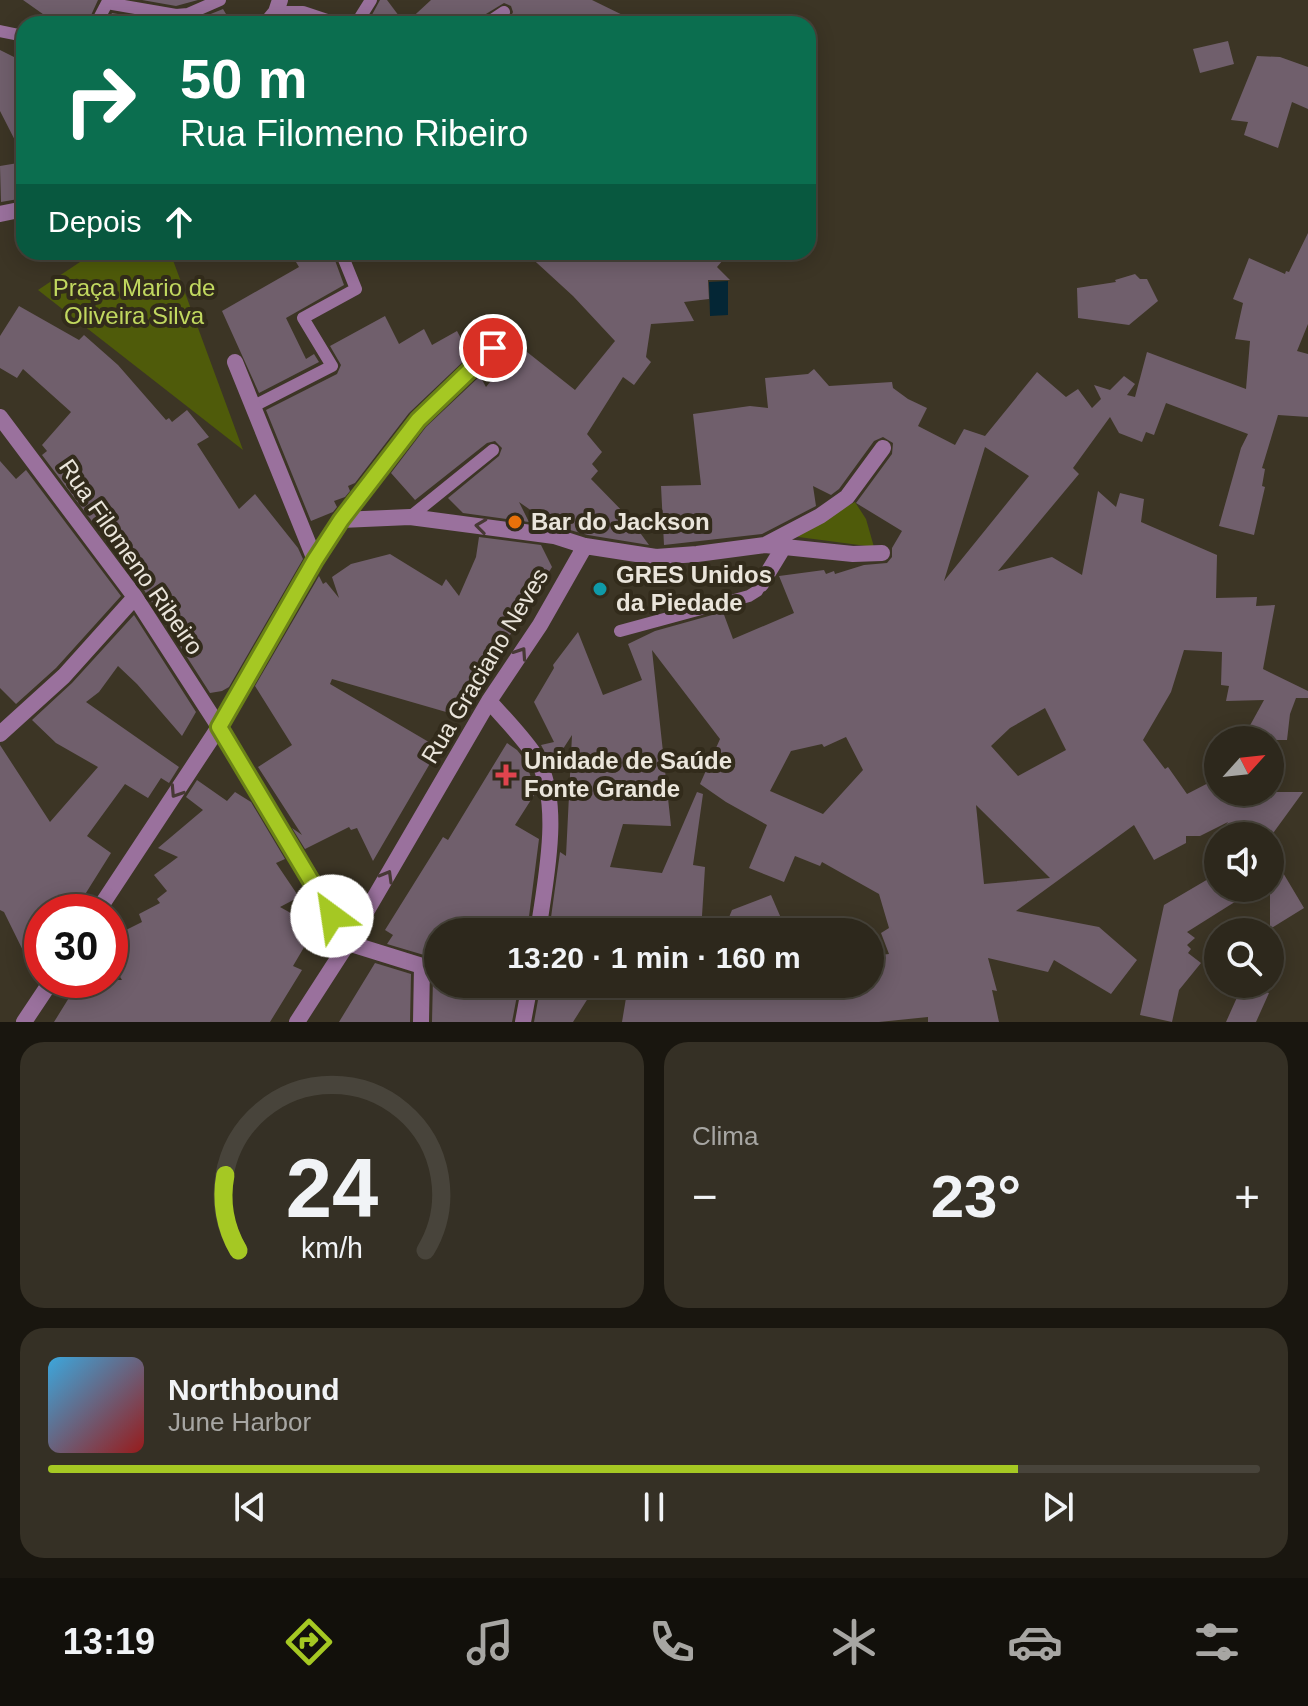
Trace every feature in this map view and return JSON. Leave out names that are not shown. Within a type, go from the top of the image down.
[{"type":"street","points":[[109,894],[219,727],[341,520],[418,420],[493,348]]},
{"type":"street","points":[[235,362],[315,560]]},
{"type":"street","name":"Rua Filomeno Ribeiro","points":[[0,417],[135,597],[219,727],[348,943]]},
{"type":"street","points":[[765,545],[820,516],[847,497],[883,448]]},
{"type":"street","name":"Rua Graciano Neves","points":[[297,1022],[348,943],[489,701],[540,625],[585,546],[554,536],[410,517],[341,520]]},
{"type":"street","points":[[585,546],[656,557],[765,545],[853,554],[882,553]]},
{"type":"street","points":[[761,584],[783,548]]},
{"type":"street","points":[[0,734],[64,676],[135,597]]},
{"type":"street","points":[[489,701],[535,755],[548,783],[547,867],[540,918]]},
{"type":"street","points":[[348,943],[424,964]]},
{"type":"street","points":[[24,1022],[40,998]]},
{"type":"street","points":[[421,1022],[425,998]]},
{"type":"street","points":[[523,1022],[527,998]]},
{"type":"lane","points":[[100,16],[107,3],[176,15],[188,14],[220,0]]},
{"type":"lane","points":[[274,12],[303,12],[315,16]]},
{"type":"lane","points":[[498,16],[504,12]]},
{"type":"lane","points":[[252,407],[332,366],[303,318],[356,289],[344,260]]},
{"type":"lane","points":[[410,517],[493,450]]},
{"type":"lane","points":[[620,631],[749,596],[761,584]]},
{"type":"green space","name":"Praça Mario de Oliveira Silva","points":[[83,260],[173,260],[243,450],[38,290]]},
{"type":"green space","points":[[855,502],[866,519],[874,547],[791,536]]},
{"type":"water","points":[[728,281],[728,315],[710,316],[709,282]]},
{"type":"building","points":[[23,0],[98,0],[91,16],[46,16]]},
{"type":"building","points":[[142,0],[198,0],[176,6]]},
{"type":"building","points":[[380,0],[387,0],[399,16],[371,16]]},
{"type":"building","points":[[431,0],[592,0],[625,16],[511,16],[511,6],[504,3],[483,16],[414,16]]},
{"type":"building","points":[[223,9],[227,16],[206,16]]},
{"type":"building","points":[[1228,41],[1234,64],[1200,73],[1193,49]]},
{"type":"building","points":[[0,50],[16,58],[16,142],[0,111]]},
{"type":"building","points":[[1257,56],[1280,57],[1308,67],[1308,109],[1292,102],[1278,148],[1244,135],[1248,122],[1231,120]]},
{"type":"building","points":[[16,163],[16,199],[1,202],[0,166]]},
{"type":"building","points":[[1308,233],[1308,324],[1297,351],[1308,354],[1308,417],[1278,415],[1262,468],[1265,469],[1262,486],[1265,487],[1254,535],[1219,526],[1241,448],[1248,434],[1166,403],[1154,435],[1146,432],[1142,442],[1119,433],[1110,417],[1073,468],[1079,474],[998,571],[1052,557],[1082,575],[1098,491],[1116,507],[1120,493],[1144,499],[1141,522],[1217,555],[1216,598],[1257,597],[1256,606],[1275,605],[1263,669],[1308,691],[1308,698],[1296,698],[1290,714],[1287,740],[1284,740],[1284,726],[1250,726],[1264,700],[1226,701],[1229,686],[1221,685],[1222,652],[1184,650],[1171,692],[1143,740],[1187,794],[1204,785],[1204,806],[1284,806],[1284,792],[1303,792],[1281,822],[1204,822],[1204,834],[1186,836],[1186,843],[1154,860],[1134,825],[1016,911],[1099,927],[1137,960],[1111,994],[1054,960],[1048,972],[988,958],[997,991],[992,990],[999,1022],[928,1022],[928,1017],[879,1022],[622,1022],[626,998],[884,998],[884,955],[889,954],[884,931],[889,928],[879,894],[822,862],[820,866],[795,856],[784,882],[749,868],[767,825],[700,784],[720,739],[652,650],[671,826],[623,824],[610,867],[662,873],[697,792],[703,794],[693,865],[705,867],[702,918],[551,918],[560,852],[566,856],[572,735],[552,766],[541,745],[554,742],[534,702],[553,665],[578,632],[603,695],[642,680],[628,644],[655,631],[723,612],[733,639],[794,613],[779,576],[824,570],[826,574],[834,571],[835,574],[864,565],[887,563],[902,531],[856,503],[892,454],[893,443],[883,437],[874,441],[839,489],[831,495],[813,486],[816,506],[762,534],[664,545],[661,486],[701,485],[693,414],[750,406],[768,408],[765,378],[808,374],[814,369],[829,386],[892,382],[893,388],[927,408],[918,426],[955,445],[964,429],[985,436],[1037,372],[1066,397],[1078,389],[1092,408],[1101,399],[1094,385],[1110,390],[1124,376],[1135,384],[1127,395],[1135,397],[1147,352],[1246,389],[1250,341],[1235,339],[1243,303],[1233,299],[1249,258],[1285,274],[1289,272]],"holes":[[[985,447],[1029,476],[944,581]],[[1045,708],[1066,750],[1018,776],[991,746],[1010,728]],[[846,737],[863,770],[823,814],[770,791],[791,751],[822,744],[824,747]],[[976,805],[1050,878],[984,884]]]},
{"type":"building","points":[[335,260],[344,285],[286,318],[306,359],[314,354],[319,362],[259,393],[222,311],[299,267],[296,262]]},
{"type":"building","points":[[534,260],[723,260],[717,267],[730,280],[708,280],[709,299],[684,302],[694,321],[651,324],[646,357],[651,362],[634,385],[623,377],[587,434],[602,452],[592,464],[598,471],[591,479],[630,519],[649,545],[588,535],[552,525],[519,502],[529,522],[463,513],[448,498],[499,456],[502,448],[495,441],[487,443],[415,500],[391,473],[426,427],[480,376],[486,387],[503,366],[507,369],[522,348],[575,390],[615,341]]},
{"type":"building","points":[[1135,274],[1140,279],[1147,279],[1158,301],[1129,325],[1078,318],[1077,288],[1116,282]]},
{"type":"building","points":[[19,306],[79,340],[84,335],[118,365],[166,420],[169,418],[172,422],[187,410],[209,437],[197,444],[239,509],[255,494],[298,548],[303,559],[229,687],[222,691],[210,693],[144,590],[42,455],[47,451],[42,445],[71,412],[23,369],[17,378],[0,368],[0,336]]},
{"type":"building","points":[[385,316],[399,344],[424,329],[432,345],[457,331],[470,355],[409,413],[355,483],[348,486],[350,491],[345,497],[334,501],[337,507],[333,512],[311,521],[266,410],[337,374],[341,365],[330,346]]},
{"type":"building","points":[[0,461],[16,479],[26,470],[121,596],[56,668],[16,704],[0,688]]},
{"type":"building","points":[[479,537],[541,545],[552,567],[460,716],[332,679],[330,684],[439,748],[373,861],[357,828],[351,830],[349,827],[305,849],[292,828],[302,835],[258,767],[292,745],[255,686],[319,576],[323,584],[326,582],[339,598],[332,577],[351,564],[390,554],[442,586],[446,579],[459,596],[476,557]]},
{"type":"building","points":[[134,615],[196,712],[182,736],[118,666],[99,692],[86,702],[179,767],[169,783],[161,778],[148,798],[125,784],[87,836],[111,853],[85,894],[24,894],[24,953],[4,912],[0,910],[0,745],[50,822],[98,767],[56,743],[32,720],[72,683]]},
{"type":"building","points":[[507,743],[525,760],[536,792],[515,825],[539,839],[529,918],[424,918],[424,955],[387,944],[393,935],[385,930],[443,837],[448,840]]},
{"type":"building","points":[[197,780],[227,801],[235,792],[251,802],[285,859],[276,863],[299,897],[280,907],[316,927],[293,966],[302,970],[270,1022],[54,1022],[69,998],[128,998],[128,929],[142,922],[139,914],[160,903],[157,899],[167,891],[154,875],[178,857],[158,848],[203,810],[186,797]]},
{"type":"building","points":[[1284,874],[1304,908],[1284,920],[1270,918],[1270,902],[1284,902]]},
{"type":"building","points":[[1204,881],[1204,902],[1235,902],[1209,918],[1204,918],[1204,921],[1187,932],[1195,938],[1187,945],[1191,949],[1188,953],[1201,963],[1179,990],[1172,1022],[1140,1015],[1164,905]]},
{"type":"building","points":[[771,895],[781,918],[729,918],[732,910]]},
{"type":"building","points":[[375,963],[411,974],[410,1022],[339,1022]]},
{"type":"building","points":[[433,998],[517,998],[512,1022],[432,1022]]},
{"type":"building","points":[[538,998],[588,998],[573,1022],[534,1022]]},
{"type":"building","points":[[1237,998],[1267,998],[1256,1022],[1226,1022]]},
{"type":"place","name":"Bar do Jackson","points":[[515,522]]},
{"type":"place","name":"GRES Unidos da Piedade","points":[[600,589]]},
{"type":"place","name":"Unidade de Saúde Fonte Grande","points":[[506,775]]},
{"type":"route","points":[[332,916],[219,727],[341,520],[418,420],[493,348]]}]
